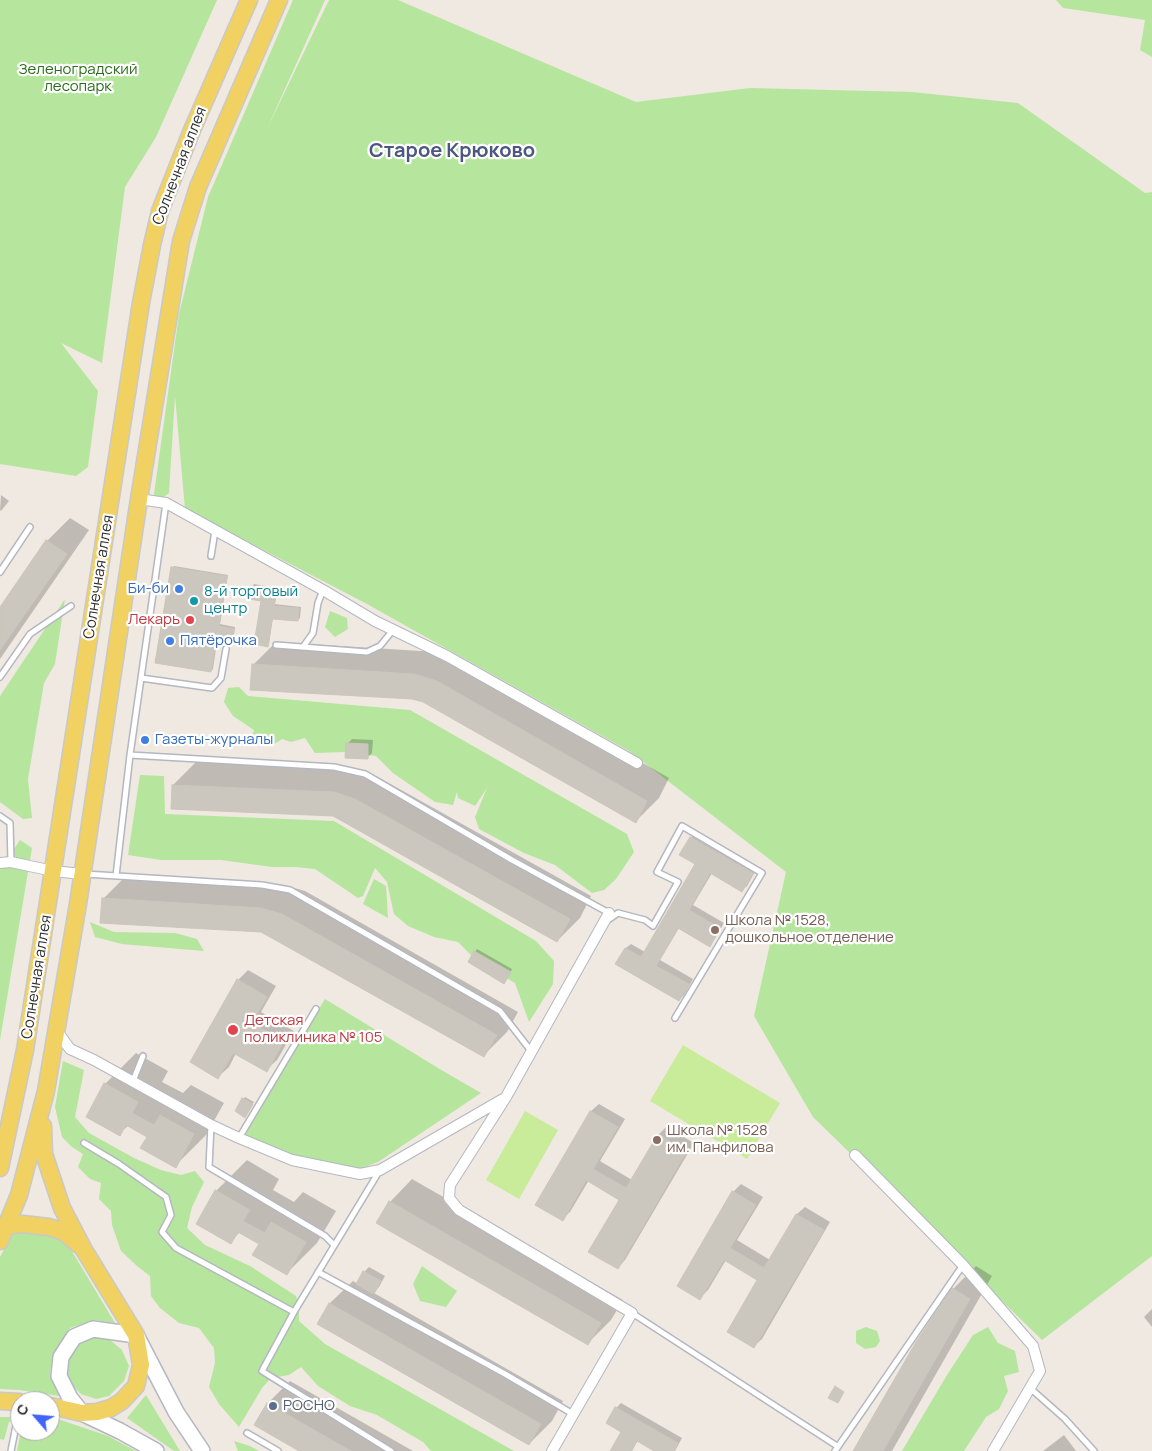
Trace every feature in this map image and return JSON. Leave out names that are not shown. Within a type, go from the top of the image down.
[{"type":"main road","name":"Солнечная аллея","points":[[0,1168],[25,1050],[141,303],[154,237],[160,211],[248,0]]},
{"type":"main road","name":"Солнечная аллея","points":[[0,1242],[3,1225],[19,1195],[46,1091],[57,1031],[181,241],[198,187],[279,0]]},
{"type":"main road","name":"Солнечная аллея","points":[[46,1091],[43,1136],[44,1154],[62,1208],[84,1250],[136,1335]]},
{"type":"main road","points":[[3,1225],[23,1224],[49,1227],[64,1232],[84,1250]]},
{"type":"main road","points":[[82,1413],[70,1398],[59,1376],[61,1357],[74,1337],[93,1329],[136,1335]]},
{"type":"main road","points":[[82,1413],[97,1412],[111,1408],[122,1401],[136,1386],[141,1365],[136,1335]]},
{"type":"main road","points":[[136,1335],[176,1412],[202,1451]]},
{"type":"main road","points":[[60,1408],[82,1413],[156,1451]]},
{"type":"street","points":[[139,499],[166,503],[375,621],[447,656],[637,764]]},
{"type":"street","points":[[0,863],[11,862],[53,871],[82,874]]},
{"type":"street","points":[[552,1451],[632,1313],[458,1210],[449,1198],[450,1185],[506,1097],[609,913]]},
{"type":"street","points":[[57,1031],[70,1048],[211,1125],[292,1160],[360,1174],[380,1170],[506,1097]]},
{"type":"street","points":[[855,1155],[963,1265],[1033,1346],[1040,1371],[993,1451]]},
{"type":"lane","points":[[116,876],[130,755],[166,503]]},
{"type":"lane","points":[[0,572],[30,527]]},
{"type":"lane","points":[[211,556],[215,531]]},
{"type":"lane","points":[[303,647],[313,633],[318,603],[323,590]]},
{"type":"lane","points":[[0,677],[30,634],[71,606]]},
{"type":"lane","points":[[276,645],[367,652],[380,646],[393,630]]},
{"type":"lane","points":[[142,678],[212,688],[221,678],[226,649]]},
{"type":"lane","points":[[130,755],[334,767],[365,774],[504,856],[609,913]]},
{"type":"lane","points":[[0,816],[10,823],[11,862]]},
{"type":"lane","points":[[603,924],[618,912],[645,920],[653,926],[678,882],[657,872],[682,826],[762,872],[675,1018]]},
{"type":"lane","points":[[82,874],[262,885],[290,890],[500,1011],[532,1051]]},
{"type":"lane","points":[[239,1138],[316,1009]]},
{"type":"lane","points":[[133,1081],[143,1056]]},
{"type":"lane","points":[[211,1125],[209,1167],[325,1236],[334,1245]]},
{"type":"lane","points":[[84,1143],[120,1164],[166,1197],[171,1215],[162,1232],[176,1248],[294,1312]]},
{"type":"lane","points":[[380,1170],[294,1312],[262,1371],[391,1451]]},
{"type":"lane","points":[[632,1313],[836,1449],[963,1265]]},
{"type":"lane","points":[[318,1272],[505,1374],[574,1414]]},
{"type":"lane","points":[[1030,1388],[1065,1419],[1094,1451]]},
{"type":"lane","points":[[248,1433],[278,1451]]},
{"type":"green space","name":"Зеленоградский лесопарк","points":[[0,0],[217,0],[156,137],[125,187],[102,363],[61,343],[98,391],[88,467],[76,476],[0,464]]},
{"type":"green space","points":[[293,0],[325,0],[266,131],[329,0],[398,0],[636,102],[750,88],[912,92],[1018,103],[1145,193],[1152,192],[1152,1256],[1042,1340],[813,1117],[754,1016],[786,872],[629,751],[367,604],[185,509],[175,396],[169,493],[157,502],[154,494],[179,314],[208,197]]},
{"type":"green space","points":[[1056,0],[1152,0],[1152,57],[1140,50],[1145,20],[1063,8]]},
{"type":"green space","points":[[65,599],[55,664],[44,683],[28,779],[32,818],[23,819],[0,802],[0,696]]},
{"type":"green space","points":[[330,611],[347,618],[348,629],[335,637],[325,627]]},
{"type":"green space","points":[[239,687],[248,696],[410,710],[627,834],[634,852],[616,879],[604,890],[592,893],[555,865],[524,853],[479,829],[475,817],[487,788],[475,806],[458,798],[457,792],[453,805],[435,802],[393,773],[376,756],[345,752],[315,753],[305,738],[291,742],[282,739],[273,745],[251,739],[254,730],[233,716],[224,702],[228,688]]},
{"type":"green space","points":[[140,775],[164,776],[165,814],[334,821],[536,941],[554,961],[553,984],[529,1022],[515,983],[500,974],[485,969],[458,942],[434,937],[408,926],[394,914],[387,882],[375,868],[363,896],[358,898],[315,869],[272,867],[221,860],[161,860],[128,855]]},
{"type":"green space","points":[[20,840],[32,848],[0,1040],[0,870]]},
{"type":"green space","points":[[374,879],[386,886],[388,918],[363,904]]},
{"type":"green space","points":[[90,922],[114,932],[175,933],[197,939],[204,951],[122,944],[95,937]]},
{"type":"green space","points":[[325,999],[481,1093],[378,1162],[359,1169],[303,1159],[245,1135]]},
{"type":"green space","points":[[683,1045],[780,1103],[747,1159],[650,1101]]},
{"type":"green space","points":[[63,1061],[84,1070],[75,1117],[89,1133],[134,1158],[161,1170],[181,1175],[195,1171],[204,1182],[192,1207],[187,1228],[205,1245],[250,1266],[296,1296],[299,1305],[299,1321],[325,1344],[514,1451],[431,1451],[423,1442],[377,1415],[350,1406],[318,1386],[301,1367],[289,1375],[271,1378],[262,1388],[239,1427],[219,1404],[209,1387],[215,1363],[214,1348],[199,1328],[179,1323],[160,1308],[151,1296],[150,1276],[121,1251],[112,1225],[111,1211],[99,1199],[101,1183],[90,1179],[78,1167],[83,1154],[62,1137],[55,1107]]},
{"type":"green space","points":[[525,1111],[558,1130],[519,1199],[486,1180]]},
{"type":"green space","points":[[29,1228],[64,1238],[115,1323],[95,1320],[70,1328],[53,1354],[50,1373],[57,1391],[0,1389],[0,1257],[12,1234]]},
{"type":"green space","points":[[422,1266],[457,1291],[446,1307],[420,1301],[413,1284]]},
{"type":"green space","points":[[866,1327],[877,1331],[880,1341],[876,1347],[865,1349],[856,1343],[856,1331]]},
{"type":"green space","points":[[988,1327],[998,1343],[1015,1351],[1019,1372],[1004,1376],[1008,1391],[999,1409],[986,1417],[964,1451],[902,1451],[973,1335]]},
{"type":"green space","points":[[93,1335],[109,1339],[122,1350],[129,1366],[124,1381],[109,1396],[96,1399],[81,1394],[68,1381],[63,1368],[77,1341]]},
{"type":"green space","points":[[146,1395],[180,1451],[174,1451],[127,1418]]},
{"type":"green space","points":[[0,1417],[10,1417],[4,1440],[0,1439]]},
{"type":"green space","points":[[60,1420],[108,1436],[136,1451],[17,1451],[19,1441],[60,1441]]},
{"type":"green space","points":[[234,1441],[250,1446],[259,1451],[238,1451]]},
{"type":"building","points":[[46,540],[67,554],[0,650],[0,607]]},
{"type":"building","name":"8-й торговый центр","points":[[171,567],[227,576],[219,626],[234,629],[232,639],[217,636],[211,672],[155,663]]},
{"type":"building","points":[[251,586],[276,590],[274,606],[299,608],[298,621],[272,619],[268,647],[254,644],[261,601],[249,599]]},
{"type":"building","points":[[252,664],[414,674],[437,681],[647,801],[636,823],[423,702],[412,699],[250,690]]},
{"type":"building","points":[[346,743],[368,744],[368,759],[345,758]]},
{"type":"building","points":[[172,785],[334,792],[355,799],[570,919],[557,942],[333,816],[171,809]]},
{"type":"building","points":[[690,837],[753,873],[742,892],[710,873],[689,910],[720,928],[710,947],[678,928],[656,966],[689,984],[679,1001],[615,964],[625,948],[641,957],[695,864],[679,855]]},
{"type":"building","points":[[102,898],[261,908],[282,914],[497,1035],[484,1057],[261,932],[100,923]]},
{"type":"building","points":[[474,951],[511,972],[504,984],[468,962]]},
{"type":"building","name":"Детская поликлиника № 105","points":[[237,979],[267,997],[252,1023],[284,1041],[267,1072],[233,1053],[218,1079],[190,1062]]},
{"type":"building","points":[[104,1083],[138,1102],[132,1113],[154,1125],[160,1115],[194,1134],[176,1168],[140,1148],[147,1137],[126,1125],[120,1136],[86,1117]]},
{"type":"building","points":[[242,1098],[253,1104],[245,1118],[235,1111]]},
{"type":"building","points":[[590,1111],[618,1127],[593,1169],[626,1188],[658,1134],[687,1151],[618,1269],[588,1252],[619,1200],[586,1180],[563,1221],[535,1205]]},
{"type":"building","points":[[215,1190],[250,1210],[243,1221],[265,1233],[271,1222],[306,1242],[287,1275],[252,1255],[259,1244],[238,1232],[231,1244],[196,1224]]},
{"type":"building","points":[[732,1191],[756,1205],[730,1248],[764,1268],[796,1214],[824,1230],[754,1348],[727,1332],[757,1280],[724,1260],[700,1300],[677,1286]]},
{"type":"building","points":[[389,1201],[601,1323],[588,1345],[376,1223]]},
{"type":"building","points":[[363,1271],[381,1281],[374,1294],[356,1284]]},
{"type":"building","points":[[952,1288],[970,1299],[883,1451],[853,1451],[916,1342]]},
{"type":"building","points":[[329,1303],[541,1424],[529,1445],[317,1324]]},
{"type":"building","points":[[835,1386],[844,1392],[838,1403],[828,1398]]},
{"type":"building","points":[[267,1403],[351,1451],[299,1451],[254,1425]]},
{"type":"building","points":[[615,1407],[678,1443],[674,1451],[654,1451],[637,1441],[631,1451],[610,1451],[621,1432],[606,1423]]},
{"type":"place","name":"Би-би","points":[[179,589]]},
{"type":"place","name":"8-й торговый центр","points":[[194,601]]},
{"type":"place","name":"Лекарь","points":[[190,620]]},
{"type":"place","name":"Пятёрочка","points":[[170,641]]},
{"type":"place","name":"Газеты-журналы","points":[[145,740]]},
{"type":"place","name":"Школа № 1528, дошкольное отделение","points":[[715,930]]},
{"type":"place","name":"Детская поликлиника № 105","points":[[233,1030]]},
{"type":"place","name":"Школа № 1528 им. Панфилова","points":[[657,1140]]},
{"type":"place","name":"РОСНО","points":[[273,1406]]},
{"type":"district","name":"Старое Крюково","points":[[452,151]]}]
